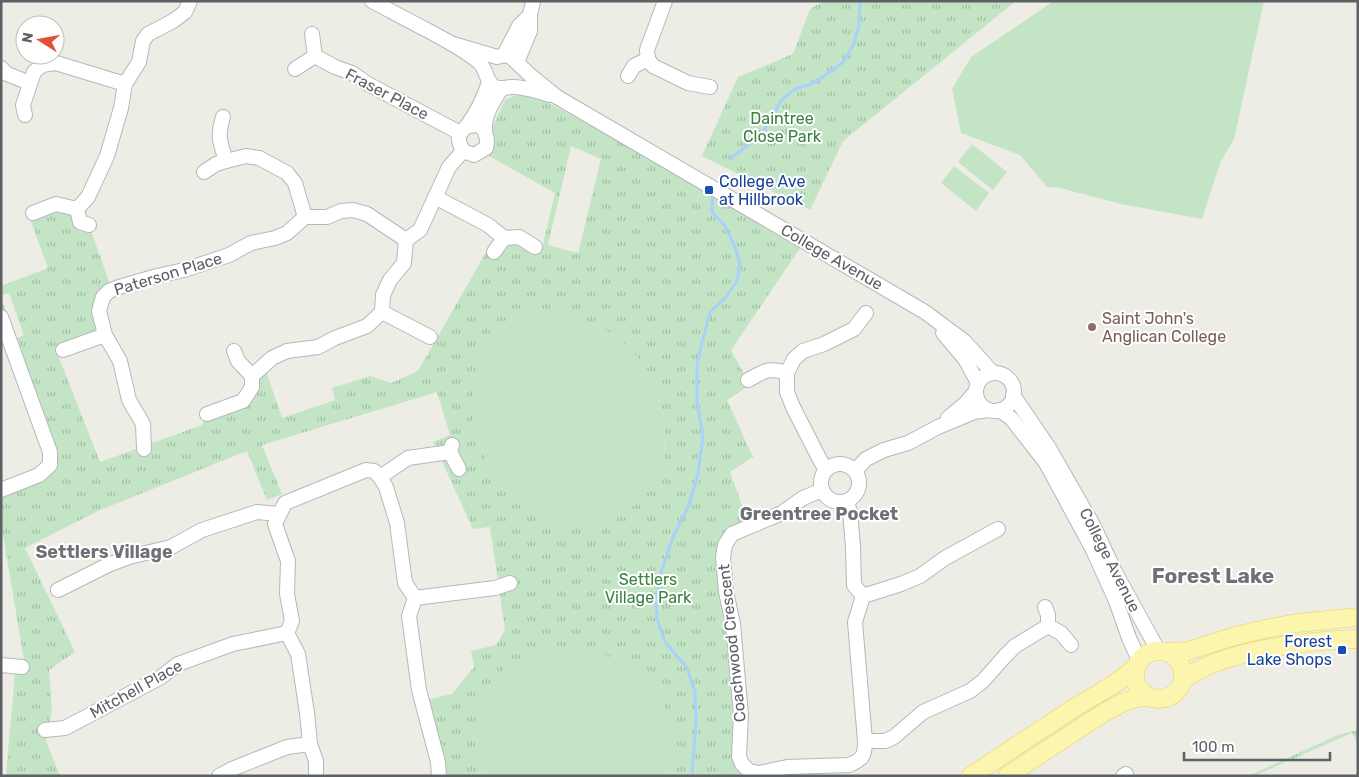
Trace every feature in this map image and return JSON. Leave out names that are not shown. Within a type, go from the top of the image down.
[{"type":"main road","points":[[971,776],[1074,708],[1116,684],[1144,655],[1151,652],[1188,651],[1235,636],[1265,629],[1297,623],[1358,617]]},
{"type":"main road","points":[[1183,680],[1202,668],[1268,649],[1298,644],[1358,639]]},
{"type":"main road","points":[[1007,776],[1103,713],[1124,702],[1136,698],[1149,697],[1159,699],[1171,696],[1177,692],[1183,680],[1182,667],[1175,655],[1163,651]]},
{"type":"main road","points":[[1138,663],[1135,674],[1138,688],[1149,697]]},
{"type":"street","points":[[89,225],[80,222],[78,209],[88,197],[107,156],[121,108],[125,84],[139,62],[143,42],[148,34],[173,21],[185,12],[190,1]]},
{"type":"street","name":"College Avenue","points":[[372,1],[453,44],[481,64],[497,83],[535,90],[557,97]]},
{"type":"street","points":[[665,1],[647,50],[648,59],[653,66],[688,83],[710,87]]},
{"type":"street","points":[[532,8],[500,56],[490,62],[487,67],[497,83],[494,99],[487,116],[485,130],[488,139],[486,148],[474,155],[463,151],[458,142],[463,129],[475,116],[485,94],[497,83],[519,79],[518,63],[530,31],[532,8]]},
{"type":"street","points":[[294,69],[315,56],[312,34]]},
{"type":"street","name":"College Avenue","points":[[453,44],[511,57],[557,97],[925,312],[964,341],[993,373],[1000,374],[1011,383],[1013,395],[1049,448],[1093,525],[1115,572],[1163,651]]},
{"type":"street","name":"Fraser Place","points":[[315,56],[335,67],[352,73],[368,84],[463,129]]},
{"type":"street","points":[[628,76],[634,66],[648,59]]},
{"type":"street","points":[[25,115],[23,105],[30,83],[34,72],[42,65],[56,63],[125,84]]},
{"type":"street","points":[[1,68],[8,74],[30,83]]},
{"type":"street","points":[[223,117],[219,130],[219,140],[226,161]]},
{"type":"street","points":[[463,129],[478,125],[485,130]]},
{"type":"street","points":[[252,376],[272,358],[287,351],[318,348],[335,338],[367,326],[382,312],[383,295],[390,280],[404,263],[406,240],[420,230],[449,167],[463,151]]},
{"type":"street","points":[[204,172],[216,164],[226,161],[246,156],[259,158],[287,173],[295,183],[305,217],[327,217],[341,211],[353,210],[367,214],[406,240]]},
{"type":"street","points":[[435,197],[488,225],[504,238],[519,237],[535,247]]},
{"type":"street","points":[[33,213],[56,204],[78,209]]},
{"type":"street","name":"Paterson Place","points":[[144,448],[143,424],[129,400],[120,362],[104,335],[99,311],[103,297],[109,291],[119,287],[184,270],[229,255],[251,243],[275,238],[287,233],[305,217]]},
{"type":"street","points":[[494,252],[504,238]]},
{"type":"street","points":[[382,312],[430,337]]},
{"type":"street","name":"College Avenue","points":[[925,312],[965,359],[977,387],[976,396],[979,402],[984,407],[1011,418],[1046,463],[1093,550],[1116,601],[1138,663]]},
{"type":"street","points":[[826,470],[793,407],[788,392],[787,373],[794,359],[804,351],[824,344],[854,329],[866,313]]},
{"type":"street","points":[[1,317],[50,452],[50,465],[39,475],[1,490]]},
{"type":"street","points":[[63,350],[104,335]]},
{"type":"street","points":[[207,414],[243,401],[252,388],[252,376],[238,361],[234,351]]},
{"type":"street","points":[[748,380],[769,370],[787,373]]},
{"type":"street","points":[[938,427],[965,404],[984,376],[993,373]]},
{"type":"street","points":[[854,471],[866,458],[884,450],[908,443],[938,427],[974,412],[994,410],[1008,405],[1013,395]]},
{"type":"street","points":[[380,477],[408,458],[451,448],[459,469]]},
{"type":"street","points":[[838,464],[848,466],[854,471],[858,482],[854,495],[846,500],[836,501],[830,499],[822,490],[821,484],[826,470],[838,464]]},
{"type":"street","points":[[316,776],[316,761],[310,744],[298,654],[287,634],[292,621],[288,594],[288,561],[275,524],[284,503],[366,470],[374,471],[386,487],[397,523],[405,583],[416,598]]},
{"type":"street","name":"Coachwood Crescent","points":[[822,490],[803,498],[782,513],[732,534],[725,545],[723,558],[726,592],[733,624],[741,715],[739,756],[742,764],[749,771],[759,773],[787,767],[850,765],[859,761],[865,753],[856,622],[863,596]]},
{"type":"street","points":[[846,500],[850,511],[854,585],[863,596],[920,576],[945,558],[998,529]]},
{"type":"street","points":[[58,590],[108,565],[129,557],[171,547],[202,530],[257,512],[278,514]]},
{"type":"street","points":[[416,598],[495,588],[510,583]]},
{"type":"street","points":[[416,598],[409,616],[419,690],[438,762],[439,776]]},
{"type":"street","points":[[1045,607],[1048,615],[1048,626]]},
{"type":"street","points":[[865,741],[885,741],[894,737],[923,712],[970,691],[983,681],[1015,646],[1048,626]]},
{"type":"street","points":[[1048,626],[1061,633],[1071,645]]},
{"type":"street","name":"Mitchell Place","points":[[44,730],[65,728],[161,677],[178,664],[233,644],[287,634]]},
{"type":"street","points":[[1,665],[22,667]]},
{"type":"street","points":[[219,776],[288,747],[310,744]]},
{"type":"green space","name":"Daintree Close Park","points":[[823,1],[1016,1],[843,141],[810,210],[702,156],[738,77],[793,54],[810,9]]},
{"type":"green space","points":[[1054,1],[1264,1],[1234,139],[1220,163],[1202,219],[1121,204],[1060,188],[1047,187],[1020,155],[961,133],[952,89],[971,57]]},
{"type":"green space","name":"Settlers Village Park","points":[[521,93],[536,96],[805,241],[731,350],[750,385],[727,400],[753,457],[730,472],[750,527],[725,545],[746,768],[738,776],[665,776],[670,763],[478,765],[483,776],[439,776],[422,701],[452,694],[474,667],[471,651],[496,645],[505,630],[490,527],[473,529],[433,442],[450,435],[437,392],[262,445],[282,494],[267,500],[247,451],[98,511],[25,548],[75,652],[49,670],[52,709],[46,741],[60,776],[1,776],[1,774],[6,774],[15,673],[24,660],[3,535],[1,535],[1,490],[50,465],[1,317],[1,298],[16,338],[24,335],[9,293],[1,295],[1,286],[48,268],[28,214],[56,204],[89,225],[110,284],[93,310],[95,331],[56,350],[100,462],[202,425],[207,414],[243,401],[252,376],[266,371],[282,418],[335,400],[332,388],[370,376],[391,383],[418,371],[497,233],[538,254],[542,249],[555,193],[489,156],[494,140],[492,128],[505,100]],"holes":[[[571,146],[601,159],[578,253],[548,245]],[[598,325],[622,341],[638,358],[664,415],[663,466]]]},
{"type":"green space","points":[[972,144],[1007,172],[993,190],[958,162]]},
{"type":"green space","points":[[954,166],[989,193],[976,211],[941,183]]},
{"type":"green space","points":[[533,313],[566,314],[598,325],[622,341],[638,358],[655,386],[664,415],[663,466],[651,488],[637,504],[614,518],[588,524],[554,522],[530,513],[510,497],[496,478],[481,450],[473,420],[474,385],[482,352],[504,325]]},
{"type":"green space","points":[[559,646],[585,648],[608,656],[628,666],[648,682],[664,704],[670,732],[670,763],[665,776],[483,776],[478,765],[474,733],[478,711],[491,684],[509,663],[529,654]]},
{"type":"green space","points":[[1358,730],[1358,744],[1352,733],[1254,776],[1248,776],[1338,735]]},
{"type":"waterway","points":[[730,159],[758,137],[771,121],[780,102],[793,90],[816,82],[843,62],[854,44],[859,25],[860,1]]},
{"type":"waterway","points":[[692,776],[696,719],[695,692],[687,668],[665,642],[657,619],[656,603],[661,573],[673,537],[689,505],[698,474],[703,436],[697,401],[697,365],[702,343],[710,312],[726,297],[737,281],[740,264],[735,247],[725,226],[712,212],[712,196]]},
{"type":"place","name":"College Ave at Hillbrook","points":[[709,190]]},
{"type":"place","name":"Saint John's Anglican College","points":[[1092,327]]},
{"type":"place","name":"Forest Lake Shops","points":[[1342,650]]},
{"type":"district","name":"Greentree Pocket","points":[[819,514]]},
{"type":"district","name":"Settlers Village","points":[[104,552]]},
{"type":"district","name":"Forest Lake","points":[[1213,575]]}]
